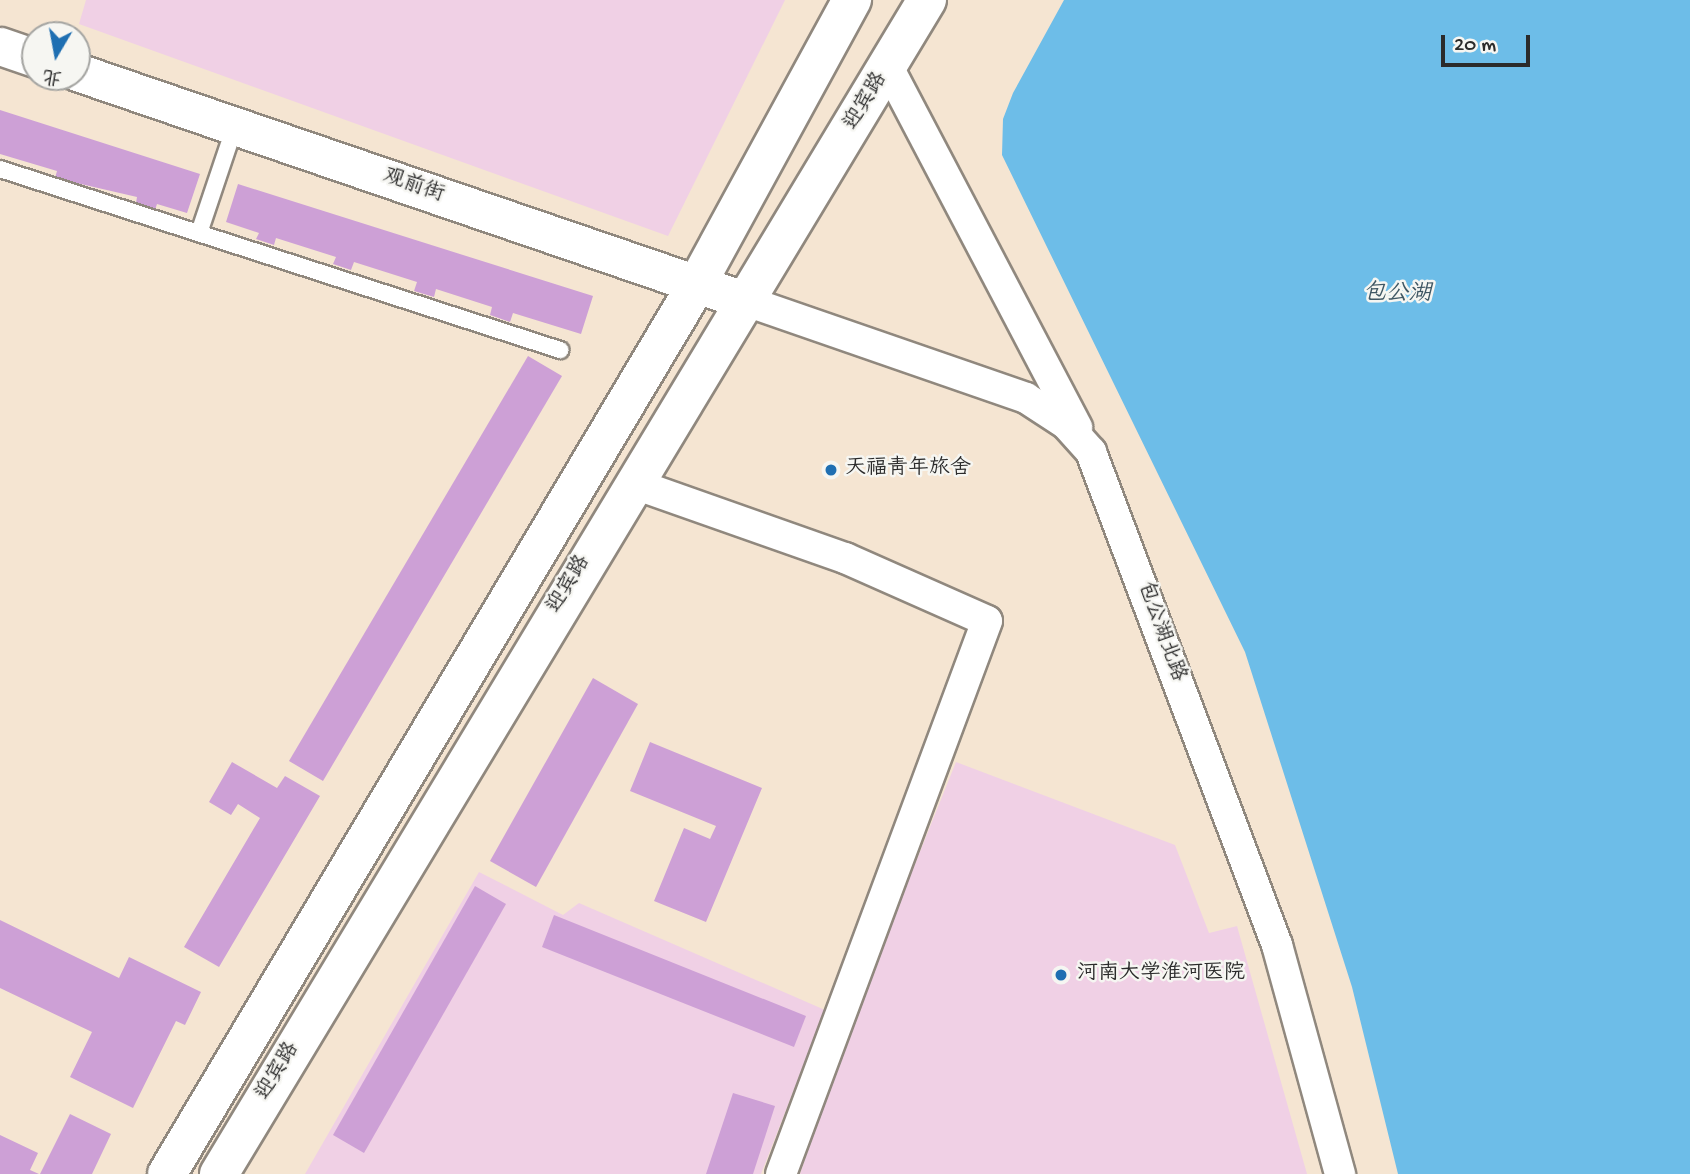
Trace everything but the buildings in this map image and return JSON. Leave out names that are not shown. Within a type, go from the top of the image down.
[{"type":"main road","points":[[167,1174],[697,284],[852,0]]},
{"type":"main road","name":"迎宾路","points":[[219,1174],[632,483],[749,302],[927,0]]},
{"type":"street","points":[[0,46],[21,53]]},
{"type":"street","points":[[888,67],[1091,452]]},
{"type":"street","name":"观前街","points":[[91,77],[749,302]]},
{"type":"street","name":"包公湖北路","points":[[749,302],[1026,397],[1066,425],[1091,452],[1277,945],[1340,1174]]},
{"type":"street","points":[[632,483],[845,558],[987,621],[781,1174]]},
{"type":"lane","points":[[198,233],[235,126]]},
{"type":"lane","points":[[0,169],[560,350]]},
{"type":"shaded area","points":[[86,0],[785,0],[668,236],[91,28],[91,21],[80,21]]},
{"type":"shaded area","name":"河南大学淮河医院","points":[[956,762],[1175,845],[1209,933],[1237,926],[1307,1174],[800,1174],[854,1016]]},
{"type":"shaded area","points":[[479,872],[563,915],[579,903],[825,1010],[761,1174],[305,1174]]},
{"type":"water","name":"包公湖","points":[[1064,0],[1690,0],[1690,1174],[1398,1174],[1352,987],[1245,652],[1002,155],[1003,119],[1013,93]]},
{"type":"place","name":"天福青年旅舍","points":[[831,470]]},
{"type":"place","name":"河南大学淮河医院","points":[[1061,975]]}]
